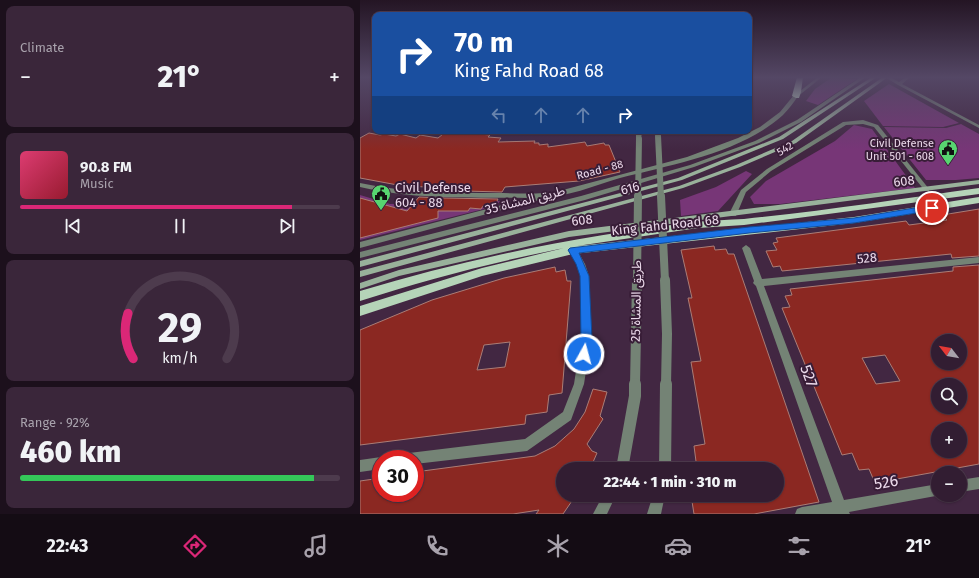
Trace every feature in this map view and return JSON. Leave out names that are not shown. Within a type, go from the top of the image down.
[{"type":"main road","name":"616","points":[[360,264],[680,178],[781,138],[838,101]]},
{"type":"main road","name":"616","points":[[360,274],[681,187],[738,166],[794,142],[853,101]]},
{"type":"main road","name":"608","points":[[360,286],[399,273],[569,234],[927,190],[979,182]]},
{"type":"main road","name":"King Fahd Road 68","points":[[360,296],[414,279],[488,260],[589,240],[698,225],[760,220],[979,191]]},
{"type":"main road","name":"King Fahd Road 68","points":[[360,311],[482,272],[573,250],[749,230],[854,220],[979,200]]},
{"type":"street","name":"Road - 88","points":[[752,134],[770,124],[788,108],[793,101]]},
{"type":"street","name":"طريق المشاة 35","points":[[360,255],[553,205],[692,166],[757,142],[799,121],[829,101]]},
{"type":"street","name":"542","points":[[733,214],[743,191],[768,170],[845,123],[863,122],[876,126],[927,190]]},
{"type":"street","points":[[658,134],[667,334],[665,462]]},
{"type":"street","name":"Road - 88","points":[[360,185],[380,190],[433,196],[550,195],[677,161],[741,140],[752,134]]},
{"type":"street","name":"طريق المشاة 25","points":[[623,462],[635,396],[639,135]]},
{"type":"street","points":[[360,245],[550,195],[553,205]]},
{"type":"street","name":"527","points":[[746,248],[842,510]]},
{"type":"street","points":[[424,457],[527,445],[567,416],[579,384],[586,339],[585,276],[581,264],[573,250]]},
{"type":"street","name":"528","points":[[758,283],[979,260]]},
{"type":"street","points":[[360,466],[372,464]]},
{"type":"street","points":[[967,485],[979,483]]},
{"type":"street","name":"526","points":[[802,514],[842,510],[931,491]]},
{"type":"street","points":[[600,514],[606,502]]},
{"type":"street","points":[[654,514],[657,502]]},
{"type":"lane","points":[[931,101],[979,127]]},
{"type":"shaded area","points":[[806,101],[824,101],[818,105]]},
{"type":"shaded area","points":[[864,101],[919,101],[959,123],[943,127],[883,126]]},
{"type":"shaded area","points":[[961,124],[979,134],[979,178],[926,180],[884,127],[946,128]]},
{"type":"shaded area","points":[[854,125],[872,129],[915,188],[780,204],[754,204],[750,197],[766,181],[835,141]]},
{"type":"shaded area","points":[[746,171],[752,174],[718,211],[681,216],[680,200],[716,187]]},
{"type":"shaded area","points":[[360,195],[390,204],[500,201],[496,206],[360,240]]},
{"type":"building","points":[[369,133],[396,136],[400,134],[416,138],[420,135],[438,138],[443,134],[479,134],[490,135],[488,137],[501,138],[498,142],[535,141],[534,143],[539,143],[539,145],[548,144],[548,147],[585,142],[587,146],[604,143],[605,145],[609,145],[620,172],[579,181],[505,187],[502,192],[425,190],[427,187],[403,186],[360,178],[360,138]]},
{"type":"building","points":[[419,197],[498,199],[495,205],[483,206],[481,209],[470,208],[468,211],[438,211],[438,218],[360,238],[360,198],[407,211]]},
{"type":"building","points":[[979,209],[979,256],[952,258],[951,254],[782,271],[780,266],[773,267],[766,251],[777,250],[773,243],[778,242],[776,238],[906,221],[909,225],[947,220],[942,215]]},
{"type":"building","points":[[714,246],[715,250],[726,249],[728,254],[734,254],[819,502],[754,514],[694,514],[692,502],[784,502],[784,462],[696,462],[694,446],[705,444],[691,362],[701,361],[688,298],[692,298],[681,250]]},
{"type":"building","points":[[979,265],[979,464],[967,466],[931,466],[931,473],[875,483],[869,469],[859,470],[852,453],[842,455],[782,308],[790,307],[785,296],[792,295],[790,289],[953,271],[953,267]],"holes":[[[885,355],[900,381],[876,384],[862,358]]]},
{"type":"building","points":[[555,267],[556,272],[565,270],[567,281],[571,281],[562,393],[549,395],[547,412],[526,415],[525,424],[360,445],[360,330],[432,300],[504,278]],"holes":[[[510,342],[505,367],[477,370],[484,345]]]},
{"type":"building","points":[[593,389],[607,392],[600,416],[603,419],[587,444],[592,451],[597,453],[593,462],[556,462],[556,502],[571,502],[563,514],[536,514],[539,510],[513,514],[360,514],[360,481],[372,479],[372,502],[424,502],[424,471],[535,456],[555,446],[574,429],[585,412]]},
{"type":"place","name":"Civil Defense Unit 501 - 608","points":[[948,166]]},
{"type":"place","name":"Civil Defense 604 - 88","points":[[381,211]]},
{"type":"route","points":[[584,354],[586,339],[585,276],[581,264],[573,250],[623,243],[854,220],[932,208]]}]
